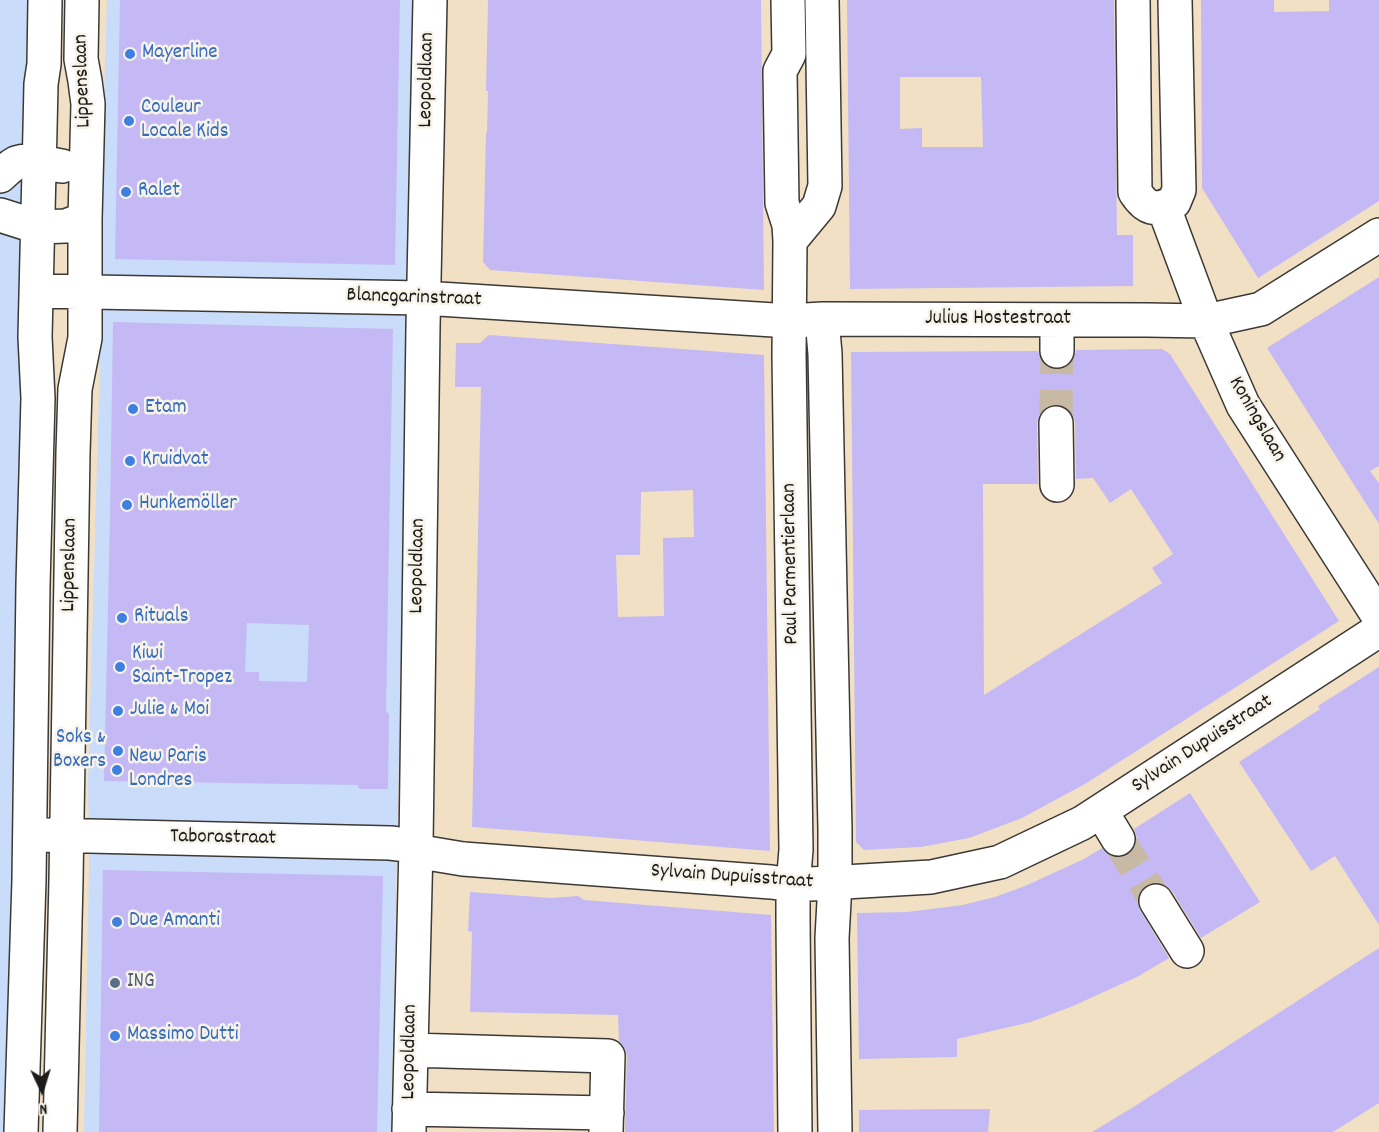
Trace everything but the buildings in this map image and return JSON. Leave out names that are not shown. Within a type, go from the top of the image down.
[{"type":"street","name":"Lippenslaan","points":[[21,1132],[30,835],[38,398],[35,337],[45,0]]},
{"type":"street","name":"Lippenslaan","points":[[60,1132],[74,411],[76,381],[85,338],[86,292],[88,104],[81,59],[82,0]]},
{"type":"street","name":"Leopoldlaan","points":[[409,1121],[416,848],[423,298],[430,0]]},
{"type":"street","name":"Paul Parmentierlaan","points":[[788,0],[789,54],[780,71],[782,203],[789,225],[790,241],[789,355],[796,850],[793,885],[795,1132]]},
{"type":"street","points":[[790,241],[819,206],[825,186],[822,0]]},
{"type":"street","points":[[1133,0],[1135,192],[1148,207],[1164,208],[1174,202],[1179,190],[1175,0]]},
{"type":"street","points":[[0,176],[15,164],[26,161],[64,167],[86,174]]},
{"type":"street","name":"Koningslaan","points":[[1164,208],[1206,321],[1243,405],[1379,616]]},
{"type":"street","points":[[0,215],[38,227],[66,226],[85,219]]},
{"type":"street","name":"Julius Hostestraat","points":[[790,321],[822,319],[1057,335],[1206,321],[1261,309],[1379,236]]},
{"type":"street","name":"Blancgarinstraat","points":[[37,291],[423,298],[790,321]]},
{"type":"street","name":"Paul Parmentierlaan","points":[[822,319],[825,354],[835,818],[832,938],[835,1132]]},
{"type":"street","points":[[1056,423],[1057,485]]},
{"type":"street","name":"Sylvain Dupuisstraat","points":[[416,848],[462,859],[793,885],[931,877],[1000,862],[1082,823],[1379,630]]},
{"type":"street","points":[[1101,811],[1118,839]]},
{"type":"street","name":"Taborastraat","points":[[30,835],[390,843],[416,848]]},
{"type":"street","points":[[1156,901],[1187,951]]},
{"type":"street","points":[[409,1121],[607,1123],[608,1056],[411,1050]]},
{"type":"shaded area","points":[[0,0],[34,0],[9,1132],[0,1132]]},
{"type":"shaded area","points":[[107,0],[415,0],[391,1132],[84,1132],[89,867],[88,780],[101,323],[99,251]]},
{"type":"tunnel","points":[[1056,423],[1057,351]]},
{"type":"tunnel","points":[[1118,839],[1156,901]]},
{"type":"place","name":"Mayerline","points":[[130,54]]},
{"type":"place","name":"Couleur Locale Kids","points":[[129,121]]},
{"type":"place","name":"Ralet","points":[[126,192]]},
{"type":"place","name":"Etam","points":[[133,409]]},
{"type":"place","name":"Kruidvat","points":[[130,461]]},
{"type":"place","name":"Hunkemöller","points":[[127,505]]},
{"type":"place","name":"Rituals","points":[[122,618]]},
{"type":"place","name":"Kiwi Saint-Tropez","points":[[120,667]]},
{"type":"place","name":"Julie & Moi","points":[[118,711]]},
{"type":"place","name":"Soks & Boxers","points":[[118,751]]},
{"type":"place","name":"New Paris Londres","points":[[117,770]]},
{"type":"place","name":"Due Amanti","points":[[117,922]]},
{"type":"place","name":"ING","points":[[115,983]]},
{"type":"place","name":"Massimo Dutti","points":[[115,1036]]}]
